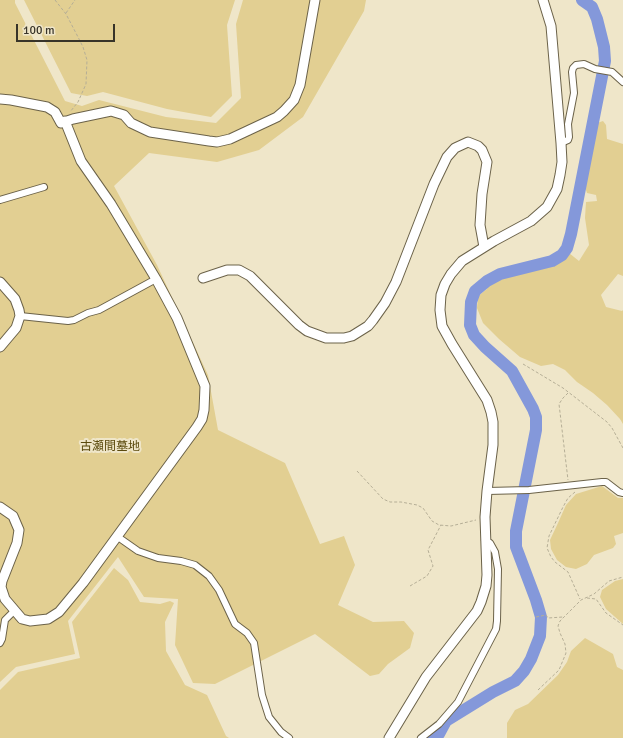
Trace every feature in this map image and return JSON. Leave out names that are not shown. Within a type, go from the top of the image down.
[{"type":"street","points":[[0,99],[46,107],[55,112],[61,123],[111,111],[124,115],[131,123],[150,132],[216,142],[234,138],[267,122],[284,111],[294,100],[299,89],[315,0]]},
{"type":"street","points":[[389,738],[426,677],[470,622],[481,602],[486,586],[486,491],[494,433],[491,412],[482,393],[442,326],[440,310],[441,295],[451,274],[462,261],[484,247],[524,226],[540,214],[557,189],[562,162],[561,143],[552,32],[549,16],[543,0]]},
{"type":"street","points":[[561,143],[568,140],[569,137],[568,124],[574,92],[573,68],[576,65],[584,64],[597,69],[612,72],[623,82]]},
{"type":"street","points":[[0,507],[13,516],[19,530],[17,543],[4,573],[1,587],[5,599],[14,612],[22,619],[30,621],[44,620],[54,616],[83,583],[118,536],[197,427],[204,410],[206,394],[203,378],[177,318],[112,204],[81,161],[65,121]]},
{"type":"street","points":[[204,278],[227,270],[238,270],[250,276],[307,331],[326,338],[344,338],[352,336],[368,326],[385,303],[396,282],[434,184],[447,157],[455,148],[468,142],[478,146],[482,150],[487,162],[482,194],[480,225],[484,247]]},
{"type":"street","points":[[0,200],[44,187]]},
{"type":"street","points":[[20,316],[68,321],[74,320],[88,313],[99,310],[156,279]]},
{"type":"street","points":[[0,282],[15,299],[20,316],[16,328],[0,347]]},
{"type":"street","points":[[486,491],[529,490],[606,482],[619,492],[623,493]]},
{"type":"street","points":[[118,536],[138,551],[158,558],[181,560],[195,565],[209,576],[219,590],[235,624],[247,633],[254,643],[262,695],[269,717],[281,732],[289,738]]},
{"type":"street","points":[[420,738],[439,724],[458,702],[496,629],[498,569],[495,552],[490,543],[485,540]]},
{"type":"street","points":[[0,642],[2,639],[5,620],[14,612]]},
{"type":"path","points":[[56,0],[66,14],[83,47],[86,60],[86,84],[78,102],[70,112]]},
{"type":"path","points":[[66,14],[75,0]]},
{"type":"path","points":[[523,364],[568,392],[607,422],[623,448]]},
{"type":"path","points":[[568,392],[560,401],[559,408],[569,486]]},
{"type":"path","points":[[357,471],[383,499],[390,502],[401,502],[417,505],[423,508],[432,521],[441,525],[452,526],[485,519]]},
{"type":"path","points":[[581,600],[576,593],[568,572],[551,557],[547,548],[547,543],[562,507],[572,493],[581,488],[583,484]]},
{"type":"path","points":[[410,586],[427,576],[433,566],[428,550],[441,525]]},
{"type":"path","points":[[538,690],[560,668],[566,649],[558,626],[560,620],[581,600],[594,594],[609,581],[623,577]]},
{"type":"path","points":[[587,598],[596,599],[606,613],[623,625]]},
{"type":"path","points":[[536,617],[546,615],[548,618],[563,617]]},
{"type":"green space","name":"古瀬間墓地","points":[[0,0],[15,0],[15,3],[65,101],[82,106],[99,100],[166,117],[216,123],[241,98],[236,24],[243,0],[366,0],[364,11],[303,117],[259,150],[217,162],[149,153],[114,186],[157,265],[208,375],[218,430],[285,463],[320,544],[344,536],[355,565],[338,605],[373,622],[404,621],[414,633],[410,648],[388,664],[379,674],[370,676],[315,634],[215,684],[193,683],[175,645],[178,599],[144,597],[118,557],[68,621],[75,654],[16,667],[0,682]]},
{"type":"green space","points":[[24,0],[235,0],[227,25],[232,96],[211,117],[167,109],[103,92],[87,96],[71,93]]},
{"type":"green space","points":[[603,121],[606,125],[607,139],[623,144],[623,276],[618,274],[601,295],[606,307],[623,310],[623,424],[607,405],[577,382],[565,370],[553,364],[541,366],[520,357],[483,323],[477,308],[478,296],[487,289],[488,285],[505,276],[551,264],[569,253],[579,261],[589,245],[585,218],[586,202],[597,201],[596,195],[587,193],[584,184],[597,123]]},
{"type":"green space","points":[[602,486],[618,498],[623,498],[623,533],[614,536],[616,544],[613,548],[594,555],[587,564],[576,569],[566,567],[557,560],[551,549],[550,540],[566,505],[576,494]]},
{"type":"green space","points":[[114,568],[128,580],[140,602],[160,604],[170,601],[174,603],[165,622],[166,651],[185,685],[207,695],[226,736],[229,738],[0,738],[0,690],[18,672],[80,658],[72,622]]},
{"type":"green space","points":[[623,579],[623,624],[606,609],[600,597],[602,590],[615,581]]},
{"type":"green space","points":[[585,638],[613,654],[617,667],[623,670],[623,738],[507,738],[507,723],[515,710],[528,704],[558,675],[567,662],[571,651]]},
{"type":"waterway","points":[[433,738],[439,734],[446,721],[493,692],[515,681],[524,671],[531,659],[540,636],[541,617],[516,547],[516,531],[536,430],[536,417],[512,371],[474,335],[470,325],[471,302],[475,291],[487,281],[500,274],[552,261],[562,255],[567,248],[605,61],[604,47],[597,19],[592,7],[582,0]]}]
